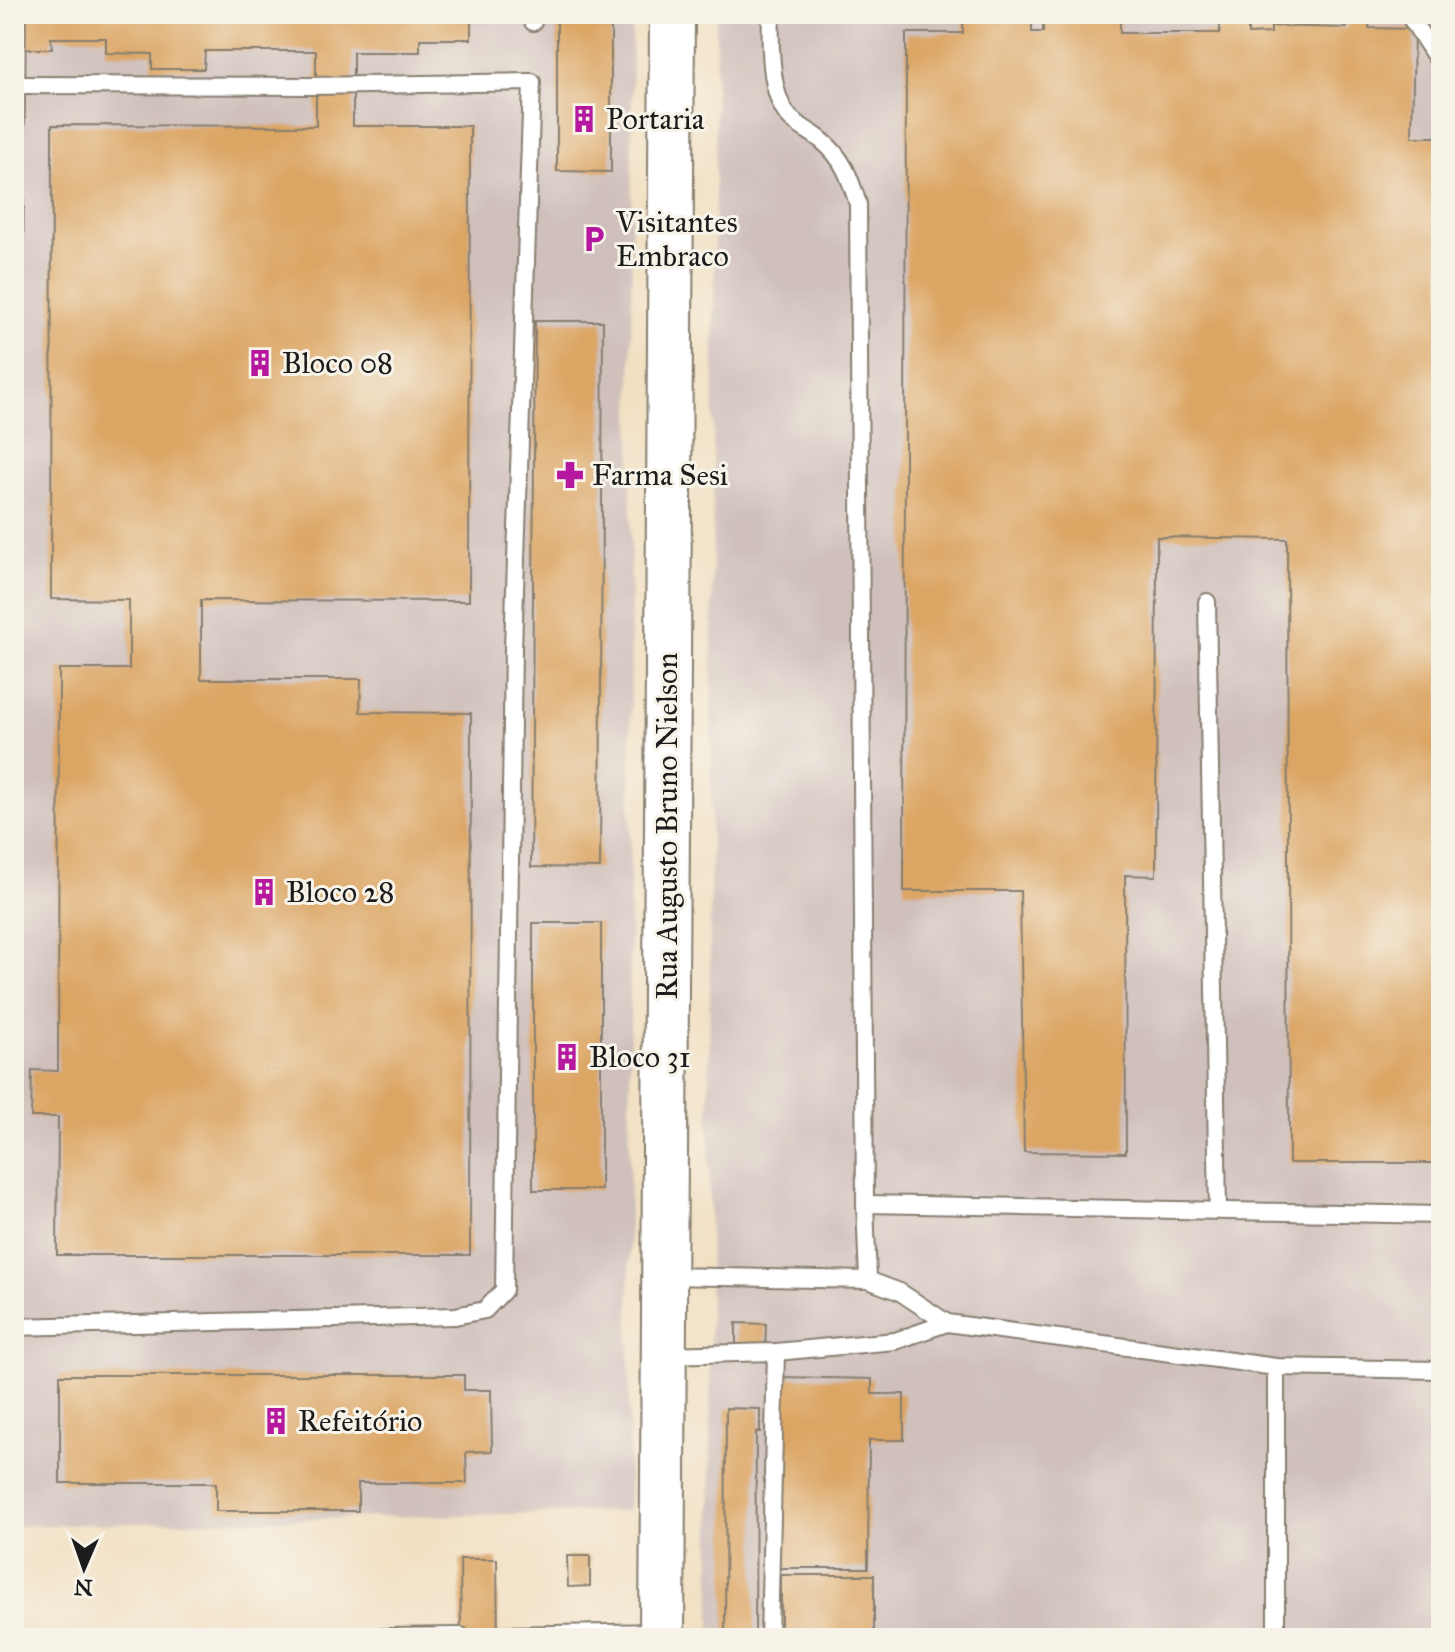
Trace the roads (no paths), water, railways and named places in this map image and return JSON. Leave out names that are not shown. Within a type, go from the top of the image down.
[{"type":"main road","name":"Rua Augusto Bruno Nielson","points":[[662,1635],[672,14]]},
{"type":"lane","points":[[14,259],[17,14]]},
{"type":"lane","points":[[771,14],[769,56],[783,106],[790,118],[824,142],[848,170],[858,204],[868,1280]]},
{"type":"lane","points":[[1408,14],[1441,65]]},
{"type":"lane","points":[[14,1327],[455,1316],[485,1310],[504,1290],[513,665],[532,82],[312,86],[15,85]]},
{"type":"lane","points":[[1207,602],[1218,1210]]},
{"type":"lane","points":[[865,1204],[1441,1215]]},
{"type":"lane","points":[[664,1276],[868,1280],[900,1292],[947,1323],[1276,1367],[1441,1370]]},
{"type":"lane","points":[[664,1355],[776,1352],[895,1341],[947,1323]]},
{"type":"lane","points":[[769,1638],[776,1352]]},
{"type":"lane","points":[[1276,1367],[1276,1638]]},
{"type":"lane","points":[[498,1635],[662,1635]]},
{"type":"lane","points":[[315,1638],[461,1636]]},
{"type":"place","name":"Portaria","points":[[584,119]]},
{"type":"place","name":"Visitantes Embraco","points":[[594,239]]},
{"type":"place","name":"Bloco 08","points":[[260,363]]},
{"type":"place","name":"Farma Sesi","points":[[570,475]]},
{"type":"place","name":"Bloco 28","points":[[264,892]]},
{"type":"place","name":"Bloco 31","points":[[567,1057]]},
{"type":"place","name":"Refeitório","points":[[276,1421]]}]
